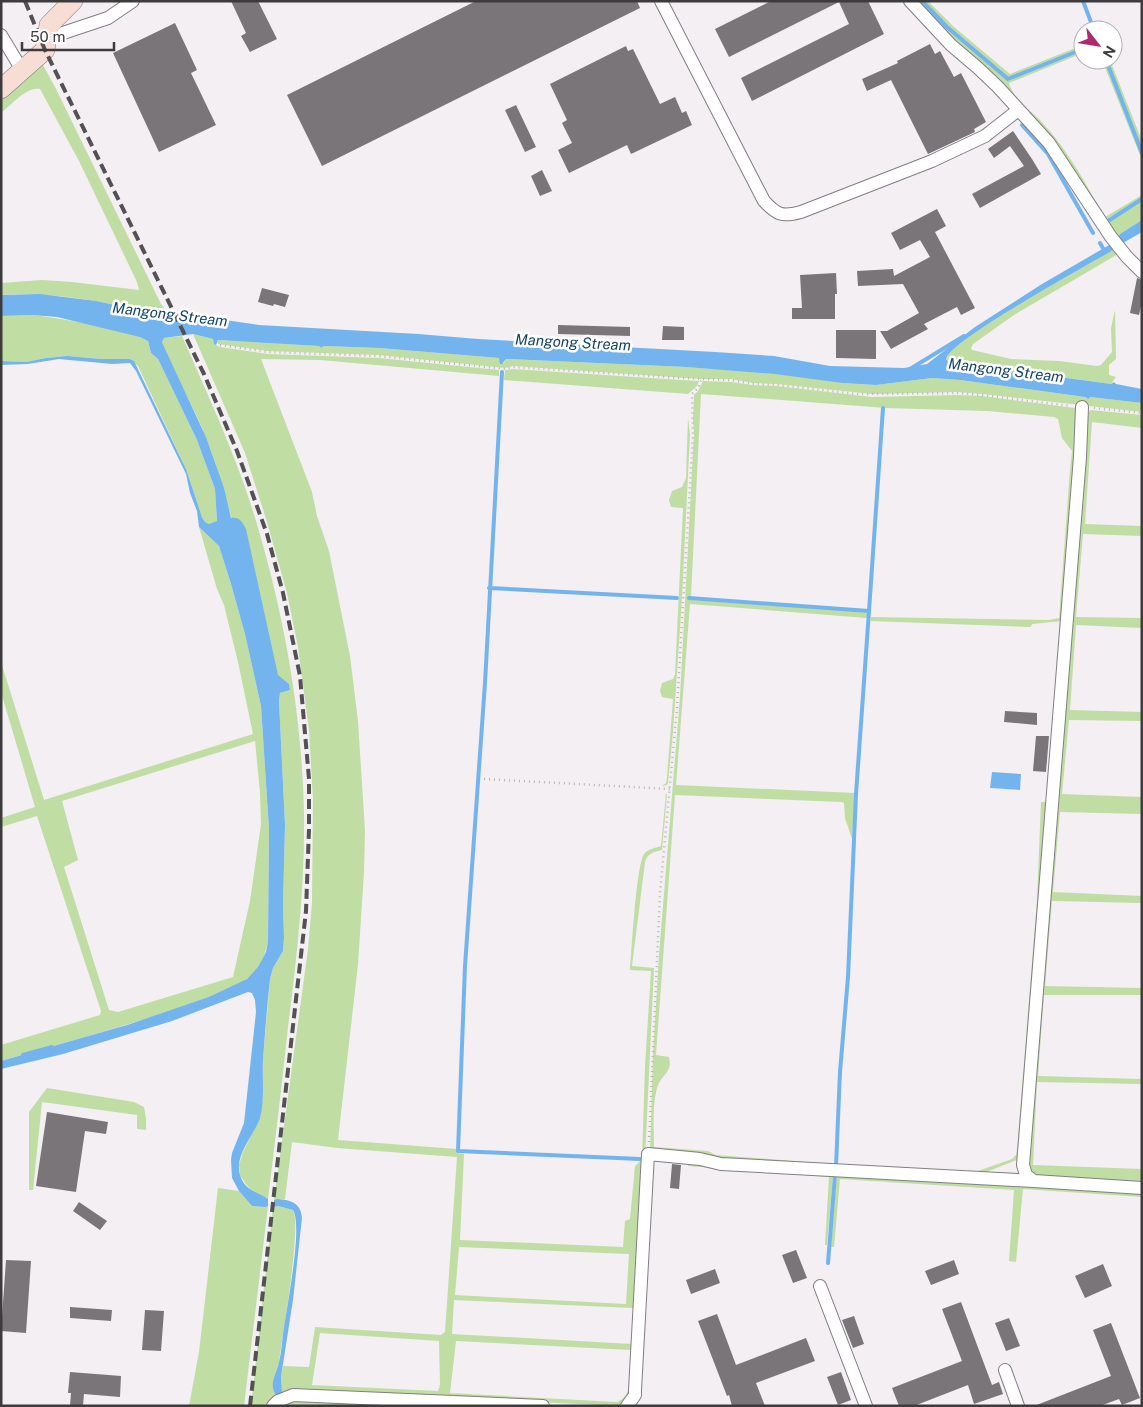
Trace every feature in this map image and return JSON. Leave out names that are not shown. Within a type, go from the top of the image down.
[{"type":"street","points":[[1,89],[45,50],[49,25],[72,1]]},
{"type":"street","points":[[63,33],[108,18],[133,1]]},
{"type":"street","points":[[660,1],[764,201],[780,214],[789,215],[801,212],[932,161],[985,136],[1018,111]]},
{"type":"street","points":[[910,1],[951,45],[998,87],[1049,143],[1111,237],[1142,272]]},
{"type":"street","points":[[1,35],[22,70]]},
{"type":"street","points":[[1034,1181],[1026,1175],[1022,1164],[1080,467],[1082,408]]},
{"type":"street","points":[[627,1406],[635,1390],[648,1154],[700,1159],[720,1164],[1142,1188]]},
{"type":"street","points":[[820,1286],[866,1406]]},
{"type":"street","points":[[1005,1370],[1018,1406]]},
{"type":"street","points":[[273,1406],[278,1401],[293,1395],[543,1406]]},
{"type":"path","points":[[220,345],[268,352],[379,356],[505,368],[731,380],[752,384],[777,384],[857,394],[958,393],[1082,408],[1142,413]]},
{"type":"path","points":[[648,1154],[658,932],[684,604],[693,434],[692,394],[698,388],[702,379]]},
{"type":"path","points":[[484,779],[670,789]]},
{"type":"green space","points":[[915,1],[920,1],[946,28],[1008,81],[1073,55],[1073,57],[1009,83],[1011,88],[1017,98],[1057,140],[1105,217],[1142,195],[1142,198],[1107,219],[1107,221],[1142,200],[1142,220],[1118,237],[975,60]]},
{"type":"green space","points":[[923,1],[928,1],[954,27],[1010,74],[1073,49],[1073,52],[1008,78],[947,26]]},
{"type":"green space","points":[[39,64],[43,65],[56,89],[161,304],[168,313],[149,312],[60,296],[1,295],[1,283],[42,280],[139,290],[137,282],[79,161],[40,89],[30,90],[25,93],[1,113],[1,95]]},
{"type":"green space","points":[[1106,70],[1109,70],[1142,155],[1142,160]]},
{"type":"green space","points":[[1111,70],[1114,70],[1142,141],[1142,150]]},
{"type":"green space","points":[[1115,249],[1118,254],[1014,315],[973,344],[971,348],[972,350],[1011,359],[1101,365],[1112,352],[1111,328],[1115,310],[1116,359],[1109,365],[1109,375],[1116,377],[1111,384],[947,362],[946,359],[953,349],[971,336],[1023,302]]},
{"type":"green space","points":[[32,315],[111,328],[148,341],[151,353],[158,359],[197,440],[215,489],[217,522],[209,524],[202,517],[186,469],[138,366],[129,359],[67,356],[26,362],[1,361],[1,316]]},
{"type":"green space","points":[[193,334],[213,339],[214,344],[220,347],[268,354],[379,358],[499,370],[499,376],[320,360],[261,359],[312,492],[317,516],[329,551],[350,656],[358,721],[365,831],[364,872],[358,964],[338,1140],[457,1149],[457,1153],[464,1154],[460,1240],[623,1247],[625,1221],[630,1219],[635,1166],[642,1159],[651,971],[630,970],[635,909],[641,862],[644,854],[661,846],[666,793],[662,850],[651,853],[645,862],[632,966],[654,968],[634,1391],[622,1406],[298,1391],[282,1393],[281,1377],[283,1366],[309,1367],[315,1327],[441,1335],[445,1332],[457,1157],[337,1148],[292,1142],[285,1199],[274,1200],[308,949],[312,903],[313,799],[309,730],[298,647],[287,593],[245,453]],"holes":[[[459,1247],[629,1254],[626,1304],[455,1295]],[[454,1300],[634,1308],[632,1344],[452,1334]],[[320,1333],[439,1341],[440,1385],[438,1391],[312,1385]],[[456,1341],[631,1350],[631,1379],[629,1387],[627,1393],[617,1402],[450,1393]]]},
{"type":"green space","points":[[182,336],[237,464],[263,545],[282,621],[295,698],[299,737],[304,814],[302,894],[268,1199],[253,1192],[246,1184],[240,1175],[239,1165],[263,1099],[263,1059],[270,979],[273,968],[283,951],[285,825],[279,701],[280,693],[290,690],[289,684],[278,676],[210,447],[162,342],[164,338]]},
{"type":"green space","points":[[217,340],[319,346],[321,348],[324,346],[379,348],[500,358],[500,363],[504,363],[506,359],[686,367],[793,375],[842,383],[876,385],[932,378],[960,380],[1085,397],[1087,399],[1090,397],[1142,403],[1142,412],[958,392],[872,394],[753,383],[731,379],[702,379],[513,366],[505,368],[379,355],[268,351],[218,344]]},
{"type":"green space","points":[[505,370],[699,381],[697,386],[688,394],[504,380]]},
{"type":"green space","points":[[703,381],[776,386],[872,397],[982,396],[1075,408],[1077,412],[1063,621],[1032,624],[1031,627],[871,621],[871,617],[1049,620],[1059,618],[1072,451],[1062,438],[1058,419],[1054,417],[987,411],[886,408],[701,394],[691,596],[689,598],[691,600],[867,612],[867,618],[690,604],[676,785],[855,793],[852,839],[845,818],[844,803],[841,802],[675,795],[656,1055],[669,1057],[670,1062],[655,1095],[654,1147],[708,1151],[716,1155],[834,1164],[833,1167],[650,1152],[659,955],[680,697],[694,433],[694,395]]},
{"type":"green space","points":[[1091,410],[1142,415],[1142,428],[1092,422],[1085,524],[1142,526],[1142,536],[1083,534],[1076,617],[1142,618],[1142,628],[1076,625],[1070,710],[1142,712],[1142,721],[1069,720],[1062,794],[1142,797],[1142,814],[1060,812],[1053,892],[1142,896],[1142,903],[1052,901],[1045,986],[1142,988],[1142,995],[1044,995],[1038,1076],[1142,1079],[1142,1084],[1037,1082],[1033,1165],[1142,1169],[1142,1184],[1036,1179],[1028,1165],[1087,413]]},
{"type":"green space","points":[[688,417],[690,434],[673,732],[668,783],[662,786],[666,783],[667,777],[673,699],[662,697],[660,691],[662,683],[673,679],[675,674],[683,508],[671,507],[669,500],[672,491],[682,487],[686,478]]},
{"type":"green space","points":[[199,527],[219,546],[245,634],[261,706],[269,829],[268,942],[261,962],[248,978],[209,998],[126,1025],[1,1061],[1,1045],[100,1015],[101,1011],[37,816],[1,827],[1,818],[35,807],[1,692],[1,662],[44,800],[253,734],[224,605],[217,589]],"holes":[[[255,741],[261,824],[250,901],[233,977],[118,1012],[109,1010],[64,867],[78,860],[62,801]]]},
{"type":"green space","points":[[1041,802],[1047,802],[1019,1159],[976,1176],[975,1172],[1012,1159],[1016,1155],[1017,1150],[1037,900]]},
{"type":"green space","points":[[47,1088],[134,1102],[144,1107],[146,1130],[137,1129],[137,1115],[42,1102],[33,1190],[29,1190],[29,1112]]},
{"type":"green space","points":[[688,1161],[833,1174],[827,1245],[825,1245],[829,1177],[688,1166]]},
{"type":"green space","points":[[837,1173],[1142,1193],[1142,1197],[1023,1189],[1016,1262],[1009,1261],[1014,1190],[840,1179],[834,1247],[831,1247]]},
{"type":"green space","points":[[218,1188],[239,1191],[252,1206],[268,1206],[244,1406],[189,1406],[199,1352]]},
{"type":"green space","points":[[278,1206],[293,1210],[295,1237],[279,1363],[273,1383],[276,1395],[268,1406],[251,1406],[273,1207]]},
{"type":"green space","points":[[283,1400],[460,1406],[317,1406],[279,1404]]},
{"type":"water","points":[[1142,220],[1142,232],[1123,243],[1118,237],[1120,234]]},
{"type":"water","name":"Mangong Stream","points":[[1111,244],[1115,249],[995,320],[953,349],[946,359],[948,362],[1111,384],[1114,382],[1142,389],[1142,403],[1090,397],[1088,399],[1085,397],[960,380],[932,378],[876,385],[686,367],[506,359],[500,364],[499,358],[379,348],[324,346],[321,348],[319,346],[218,340],[216,345],[213,339],[193,334],[164,338],[162,342],[206,437],[224,488],[231,518],[239,519],[246,529],[278,675],[289,684],[290,690],[280,693],[279,701],[285,825],[283,951],[273,968],[270,979],[263,1060],[262,1111],[257,1125],[242,1153],[239,1168],[245,1185],[268,1199],[268,1206],[252,1206],[239,1191],[232,1178],[232,1153],[244,1123],[256,1012],[252,993],[248,992],[172,1021],[63,1054],[1,1069],[1,1061],[127,1025],[209,997],[247,979],[258,967],[266,952],[268,942],[269,829],[261,706],[245,634],[231,584],[219,546],[199,527],[197,511],[190,493],[186,474],[136,371],[130,363],[112,364],[59,359],[28,364],[1,365],[1,361],[26,362],[67,356],[129,359],[134,361],[186,469],[202,517],[209,524],[217,521],[215,489],[197,440],[158,359],[151,353],[148,341],[140,337],[57,317],[32,315],[1,316],[1,295],[40,294],[96,301],[153,313],[177,313],[259,325],[715,352],[774,356],[830,366],[904,368],[927,364],[975,327],[1042,284]]},
{"type":"water","points":[[992,772],[1021,774],[1020,790],[990,788]]},
{"type":"water","points":[[274,1200],[294,1203],[300,1209],[302,1218],[293,1300],[281,1377],[282,1393],[276,1395],[273,1383],[281,1354],[296,1232],[296,1219],[293,1210],[278,1206],[274,1207]]},
{"type":"building","points":[[231,1],[258,1],[277,39],[250,52],[241,36],[246,33]]},
{"type":"building","points":[[476,1],[637,1],[640,8],[322,166],[287,95]]},
{"type":"building","points":[[771,1],[868,1],[884,34],[752,101],[741,78],[849,24],[839,2],[729,57],[715,29]]},
{"type":"building","points":[[175,23],[197,70],[191,73],[216,125],[159,152],[113,53]]},
{"type":"building","points":[[930,44],[935,54],[940,51],[954,77],[961,73],[986,122],[974,129],[975,132],[928,154],[891,80],[867,91],[862,79],[898,63],[897,61]]},
{"type":"building","points":[[626,46],[628,51],[633,49],[660,104],[675,97],[682,113],[686,111],[692,125],[631,154],[627,145],[569,173],[558,150],[572,143],[562,123],[567,120],[550,84]]},
{"type":"building","points":[[516,105],[536,147],[525,152],[505,110]]},
{"type":"building","points":[[1013,131],[1041,174],[980,208],[972,194],[1024,166],[1010,146],[994,158],[988,149]]},
{"type":"building","points":[[542,170],[552,191],[540,196],[531,176]]},
{"type":"building","points":[[937,209],[946,226],[935,232],[975,308],[961,315],[957,307],[924,324],[928,329],[891,349],[880,331],[887,331],[919,313],[903,284],[858,286],[857,271],[893,269],[894,276],[930,257],[920,240],[900,250],[891,233]]},
{"type":"building","points":[[836,273],[835,319],[792,319],[792,308],[802,308],[800,275]]},
{"type":"building","points":[[1137,278],[1142,280],[1142,302],[1139,315],[1130,313]]},
{"type":"building","points":[[262,288],[289,295],[285,307],[258,302]]},
{"type":"building","points":[[558,325],[630,327],[630,336],[558,334]]},
{"type":"building","points":[[663,326],[684,327],[684,340],[662,340]]},
{"type":"building","points":[[836,330],[876,330],[876,359],[836,358]]},
{"type":"building","points":[[1005,711],[1037,713],[1037,725],[1004,722]]},
{"type":"building","points":[[1036,736],[1049,736],[1046,772],[1033,771]]},
{"type":"building","points":[[47,1112],[108,1122],[106,1134],[85,1131],[76,1192],[36,1186]]},
{"type":"building","points":[[672,1164],[681,1165],[679,1189],[670,1188]]},
{"type":"building","points":[[79,1202],[107,1221],[100,1230],[73,1211]]},
{"type":"building","points":[[796,1250],[807,1278],[793,1283],[782,1255]]},
{"type":"building","points":[[6,1260],[31,1261],[26,1333],[1,1331]]},
{"type":"building","points":[[954,1260],[959,1274],[931,1285],[925,1271]]},
{"type":"building","points":[[1103,1264],[1112,1286],[1085,1298],[1075,1276]]},
{"type":"building","points":[[715,1269],[720,1283],[691,1294],[686,1280]]},
{"type":"building","points":[[961,1302],[992,1385],[999,1382],[1003,1394],[974,1404],[968,1385],[914,1406],[899,1406],[892,1388],[962,1361],[942,1309]]},
{"type":"building","points":[[70,1307],[112,1310],[111,1321],[70,1318]]},
{"type":"building","points":[[145,1310],[164,1311],[161,1351],[142,1350]]},
{"type":"building","points":[[717,1314],[736,1365],[806,1338],[815,1361],[756,1383],[765,1406],[732,1406],[698,1321]]},
{"type":"building","points":[[854,1316],[864,1344],[853,1348],[842,1320]]},
{"type":"building","points":[[1009,1318],[1020,1346],[1006,1351],[995,1323]]},
{"type":"building","points":[[1111,1323],[1140,1398],[1122,1405],[1119,1399],[1100,1406],[1034,1406],[1111,1376],[1093,1330]]},
{"type":"building","points":[[70,1372],[121,1376],[120,1397],[84,1394],[83,1406],[70,1406],[71,1393],[68,1393]]},
{"type":"building","points":[[841,1372],[851,1400],[838,1405],[827,1377]]},
{"type":"waterway","points":[[922,1],[947,27],[1008,79],[1073,53]]},
{"type":"waterway","points":[[1083,1],[1090,20]]},
{"type":"waterway","points":[[1110,70],[1142,153]]},
{"type":"waterway","points":[[1022,125],[1048,154],[1093,233]]},
{"type":"waterway","points":[[1108,221],[1142,199]]},
{"type":"waterway","points":[[1100,243],[1104,250]]},
{"type":"waterway","points":[[910,369],[964,336]]},
{"type":"waterway","points":[[502,372],[485,683],[465,966],[458,1151],[640,1159]]},
{"type":"waterway","points":[[869,611],[883,408]]},
{"type":"waterway","points":[[489,588],[677,598]]},
{"type":"waterway","points":[[689,598],[869,611],[856,794],[848,977],[840,1072],[836,1166]]},
{"type":"waterway","points":[[23,1055],[52,1047]]},
{"type":"waterway","points":[[828,1263],[835,1175]]},
{"type":"railway","points":[[25,1],[45,50],[204,374],[237,451],[267,534],[283,593],[300,676],[309,779],[306,911],[250,1406]]}]
